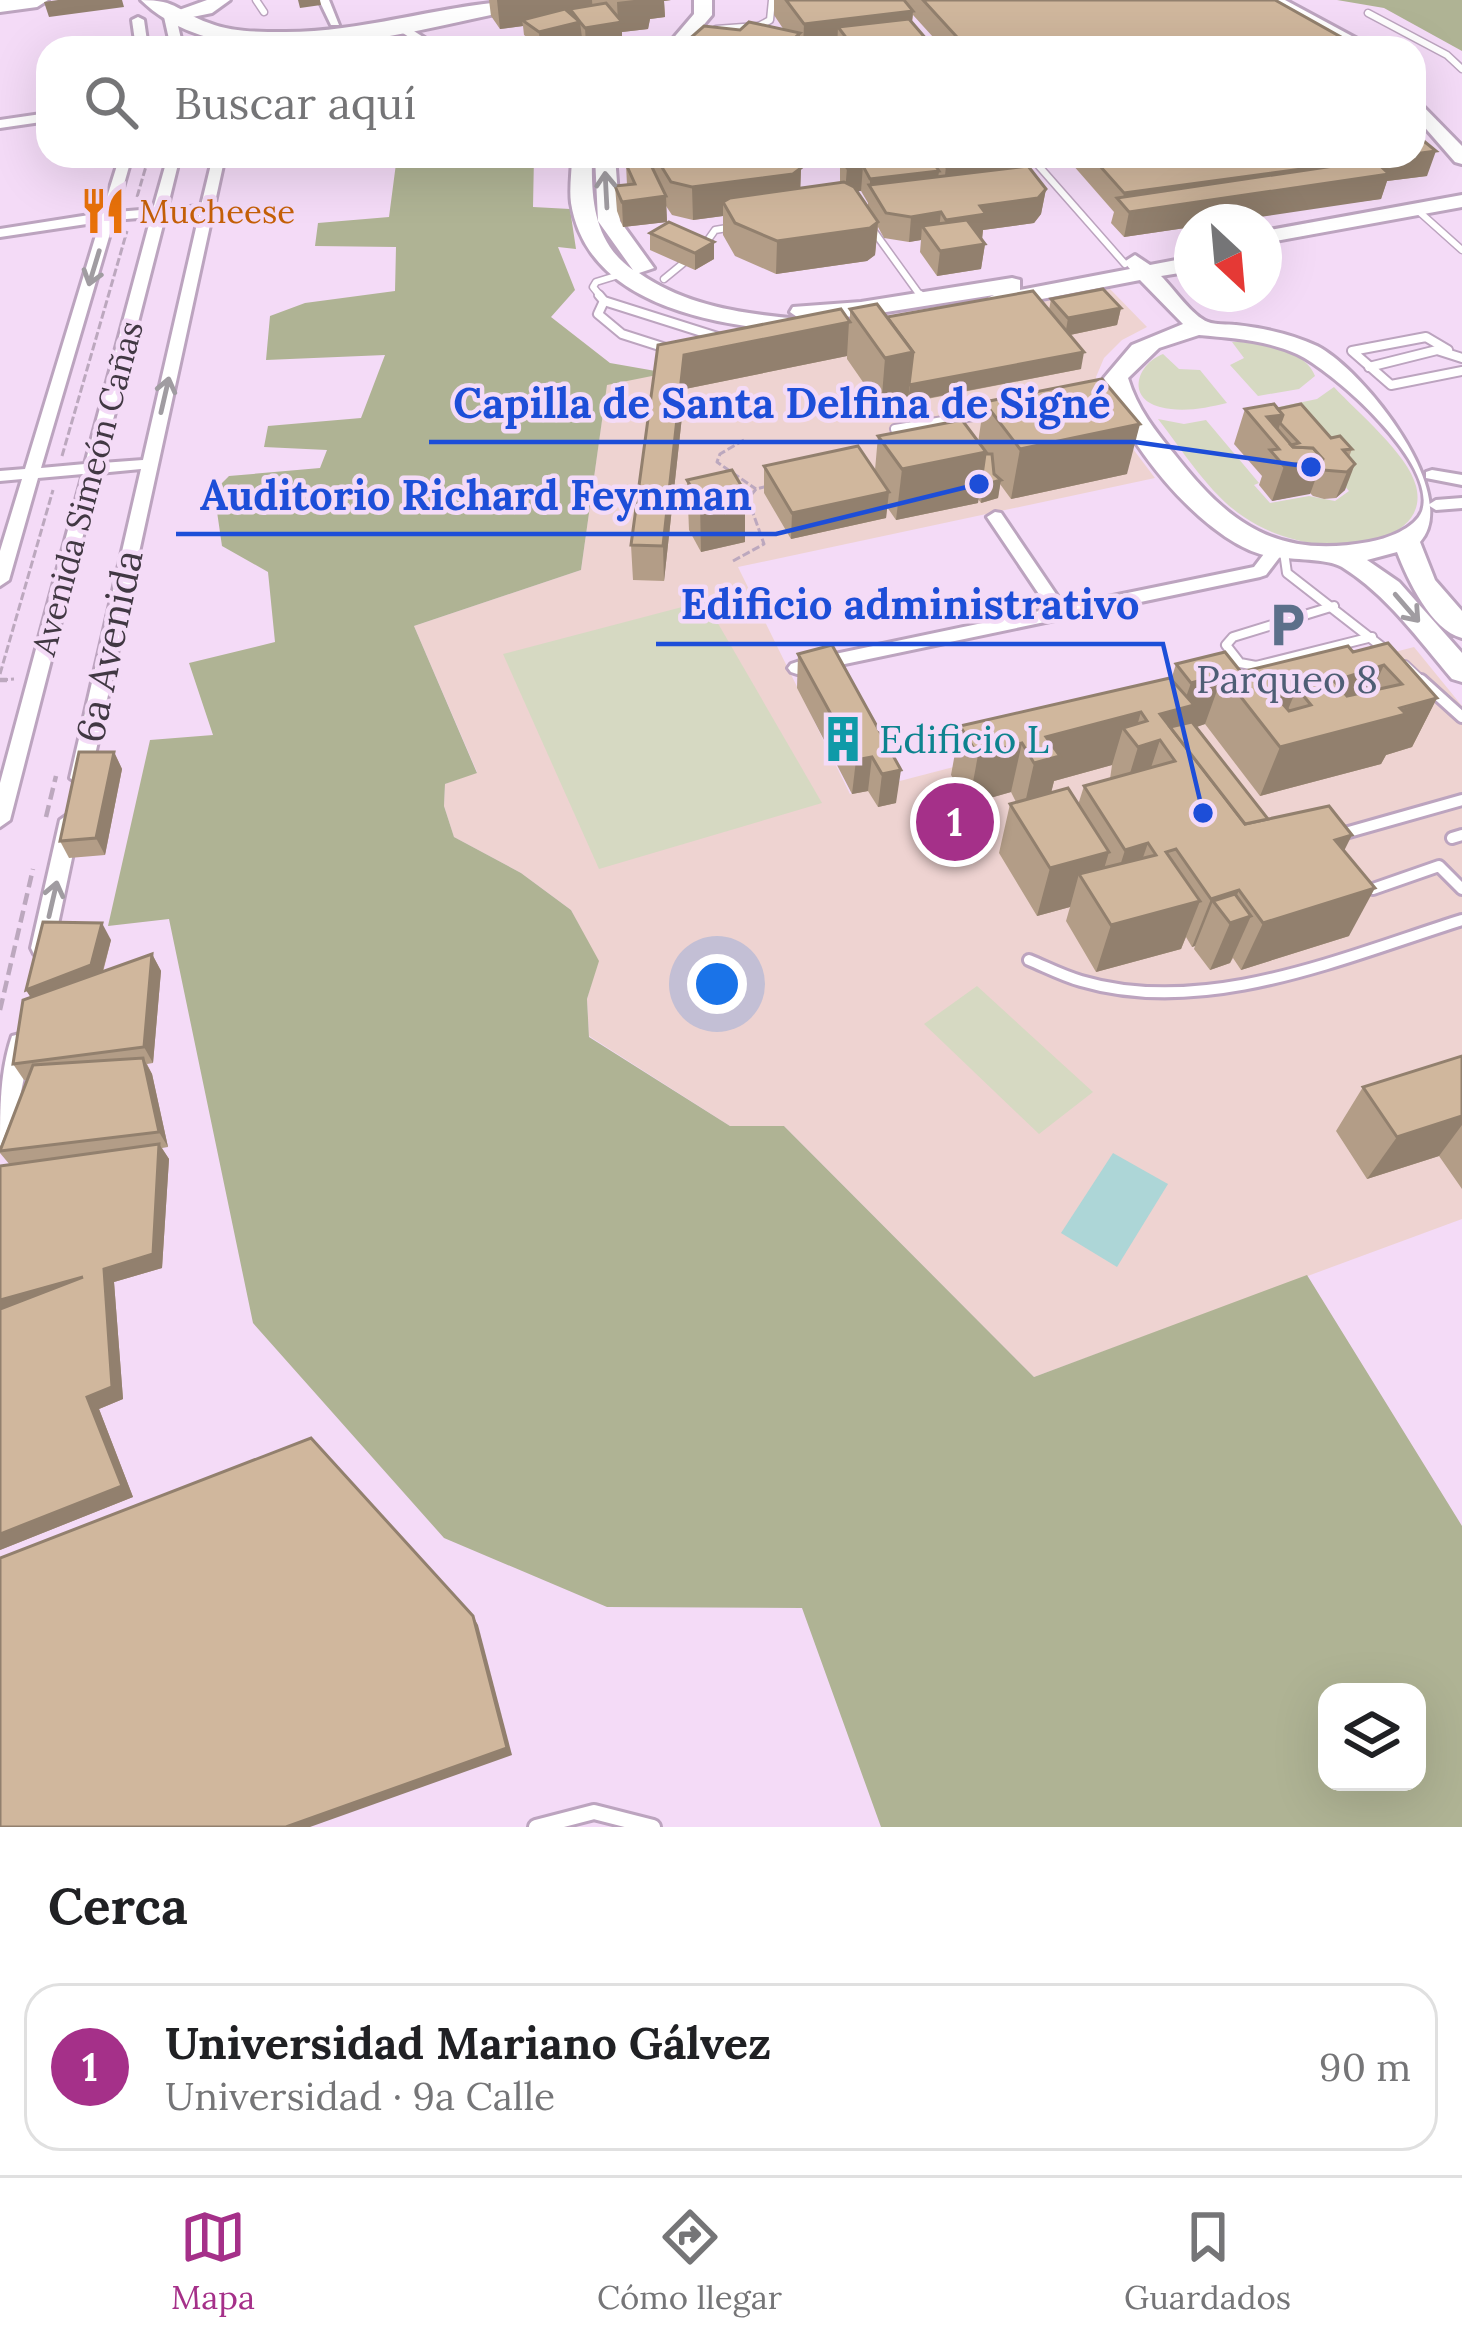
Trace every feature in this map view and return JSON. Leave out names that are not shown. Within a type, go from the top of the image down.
[{"type":"highway","points":[[0,5],[37,0]]},
{"type":"highway","points":[[214,2],[272,21],[335,23],[473,0]]},
{"type":"highway","points":[[295,36],[528,0]]},
{"type":"highway","points":[[169,5],[212,36]]},
{"type":"main road","points":[[169,5],[214,2],[217,36]]},
{"type":"street","points":[[324,0],[335,23]]},
{"type":"street","points":[[685,36],[705,11],[704,0]]},
{"type":"street","points":[[1272,0],[1342,36]]},
{"type":"street","points":[[1251,1],[1319,36]]},
{"type":"street","points":[[169,5],[175,36]]},
{"type":"street","points":[[709,36],[726,10]]},
{"type":"street","points":[[138,20],[140,36]]},
{"type":"street","points":[[396,24],[415,36]]},
{"type":"street","points":[[1426,117],[1462,158]]},
{"type":"street","points":[[0,124],[36,119]]},
{"type":"street","points":[[1426,146],[1462,178]]},
{"type":"street","points":[[0,580],[123,168]]},
{"type":"street","name":"Avenida Simeón Cañas","points":[[0,820],[171,168]]},
{"type":"street","name":"6a Avenida","points":[[35,976],[217,168]]},
{"type":"street","points":[[581,168],[585,224],[620,264],[675,303],[762,324],[844,318],[1019,290],[1174,256]]},
{"type":"street","points":[[605,168],[609,221],[620,264]]},
{"type":"street","points":[[1282,247],[1423,216],[1462,200]]},
{"type":"street","points":[[0,232],[110,216],[208,209]]},
{"type":"street","points":[[1282,235],[1423,216],[1461,241]]},
{"type":"street","points":[[620,264],[747,306],[844,318]]},
{"type":"street","points":[[1127,268],[1174,265]]},
{"type":"street","points":[[1127,268],[1187,330]]},
{"type":"street","points":[[1187,330],[1254,332],[1299,344],[1334,365],[1381,412],[1432,475],[1436,505],[1420,532],[1406,540],[1342,555],[1274,549],[1202,508],[1108,391],[1121,366],[1139,350],[1187,330]]},
{"type":"street","points":[[0,476],[149,464]]},
{"type":"street","points":[[1432,475],[1462,480]]},
{"type":"street","points":[[1436,505],[1462,503]]},
{"type":"street","points":[[995,517],[1060,613]]},
{"type":"street","points":[[1406,540],[1423,583],[1462,629]]},
{"type":"street","points":[[797,668],[1260,572],[1274,549]]},
{"type":"street","points":[[1342,555],[1389,588],[1462,672]]},
{"type":"street","points":[[0,1136],[7,1069],[25,1022]]},
{"type":"lane","points":[[256,0],[264,12]]},
{"type":"lane","points":[[695,26],[759,26],[770,20],[772,0]]},
{"type":"lane","points":[[1368,13],[1411,36]]},
{"type":"lane","points":[[759,26],[770,33]]},
{"type":"lane","points":[[1426,44],[1462,69]]},
{"type":"lane","points":[[1040,168],[1127,268]]},
{"type":"lane","points":[[1029,183],[1051,180]]},
{"type":"lane","points":[[858,209],[935,302]]},
{"type":"lane","points":[[664,279],[703,247],[715,230],[735,226]]},
{"type":"lane","points":[[620,264],[593,287],[604,301],[729,340],[707,351]]},
{"type":"lane","points":[[604,301],[598,314],[618,333],[681,352]]},
{"type":"lane","points":[[1462,358],[1426,337],[1352,351],[1391,385],[1462,371]]},
{"type":"lane","points":[[1370,367],[1448,350]]},
{"type":"lane","points":[[895,429],[1009,410]]},
{"type":"lane","points":[[1274,549],[1287,573],[1372,637],[1462,717]]},
{"type":"lane","points":[[1334,606],[1233,637],[1226,645],[1240,663],[1256,666],[1372,637]]},
{"type":"lane","points":[[1315,841],[1462,800]]},
{"type":"lane","points":[[1373,889],[1439,866],[1462,889]]},
{"type":"lane","points":[[1029,960],[1084,981],[1125,987],[1166,992],[1233,987],[1462,920]]},
{"type":"lane","points":[[536,1827],[594,1812],[653,1827]]},
{"type":"path","points":[[0,674],[145,168]]},
{"type":"path","points":[[744,440],[720,454],[717,462],[756,489]]},
{"type":"path","points":[[734,561],[764,544],[748,499],[756,489],[767,486]]},
{"type":"shaded area","points":[[1337,0],[1462,0],[1462,51],[1384,8]]},
{"type":"shaded area","points":[[395,168],[534,168],[533,207],[570,209],[576,249],[558,247],[575,290],[551,317],[610,363],[667,373],[607,385],[581,570],[414,626],[477,773],[445,784],[444,806],[454,837],[521,873],[571,910],[599,961],[587,999],[589,1037],[730,1126],[784,1126],[1034,1377],[1307,1275],[1462,1526],[1462,1827],[881,1827],[802,1608],[607,1607],[444,1538],[253,1323],[169,919],[108,926],[150,740],[213,735],[189,663],[275,642],[268,572],[222,546],[214,491],[229,476],[320,468],[327,450],[264,447],[268,426],[361,418],[385,355],[266,360],[270,316],[305,303],[395,291],[396,247],[315,246],[318,223],[389,217]]},
{"type":"shaded area","points":[[1110,289],[1147,327],[1122,340],[1104,358],[1096,377],[1097,393],[1105,412],[1155,478],[738,567],[850,794],[1414,647],[1462,706],[1462,1219],[1034,1377],[784,1126],[730,1126],[589,1036],[587,999],[598,961],[571,910],[521,873],[454,837],[444,806],[445,784],[477,772],[414,626],[581,570],[607,384]]},
{"type":"shaded area","points":[[1232,342],[1291,353],[1315,376],[1299,389],[1258,396],[1230,365],[1244,358]]},
{"type":"shaded area","points":[[1163,354],[1179,369],[1200,370],[1227,403],[1185,410],[1149,403],[1139,381],[1147,365]]},
{"type":"shaded area","points":[[1334,387],[1393,447],[1416,486],[1412,517],[1401,528],[1371,541],[1322,545],[1253,523],[1208,485],[1158,419],[1184,424],[1206,420],[1270,503],[1309,496],[1335,501],[1349,491],[1274,408],[1317,399]]},
{"type":"shaded area","points":[[705,601],[822,803],[599,869],[503,654]]},
{"type":"shaded area","points":[[977,986],[1093,1092],[1039,1134],[924,1024]]},
{"type":"shaded area","points":[[1113,1153],[1168,1184],[1117,1267],[1061,1233]]},
{"type":"building","points":[[786,0],[904,0],[913,11],[804,24]]},
{"type":"building","points":[[923,0],[1275,0],[1339,36],[956,36]]},
{"type":"building","points":[[606,3],[622,22],[585,28],[570,9]]},
{"type":"building","points":[[565,9],[580,22],[539,32],[522,20]]},
{"type":"building","points":[[909,19],[924,36],[845,36],[838,27]]},
{"type":"building","points":[[749,22],[800,33],[693,36],[704,26],[740,30]]},
{"type":"building","points":[[628,168],[652,168],[666,196],[622,202],[615,186],[635,184]]},
{"type":"building","points":[[662,168],[801,168],[793,174],[692,187],[671,182]]},
{"type":"building","points":[[864,168],[939,171],[870,179]]},
{"type":"building","points":[[1030,168],[1046,189],[1038,198],[980,206],[986,214],[946,220],[941,212],[911,217],[886,213],[869,185]]},
{"type":"building","points":[[1102,168],[1310,168],[1124,193]]},
{"type":"building","points":[[1320,168],[1383,168],[1389,174],[1174,204],[1129,212],[1117,198]]},
{"type":"building","points":[[844,182],[854,187],[878,222],[870,228],[777,241],[735,223],[723,202],[730,198]]},
{"type":"building","points":[[967,220],[985,244],[940,251],[922,226]]},
{"type":"building","points":[[669,222],[714,242],[695,253],[650,233]]},
{"type":"building","points":[[1103,289],[1121,308],[1068,318],[1051,299]]},
{"type":"building","points":[[1033,291],[1084,352],[909,385],[913,352],[887,317]]},
{"type":"building","points":[[877,304],[913,352],[885,358],[850,309]]},
{"type":"building","points":[[841,309],[850,322],[684,355],[663,546],[631,545],[658,345]]},
{"type":"building","points":[[1102,379],[1140,424],[1020,449],[984,402]]},
{"type":"building","points":[[1274,404],[1283,415],[1267,417],[1293,447],[1313,448],[1323,459],[1284,466],[1270,450],[1279,449],[1245,409]]},
{"type":"building","points":[[1301,404],[1331,438],[1340,436],[1352,449],[1343,450],[1355,464],[1347,472],[1323,470],[1323,459],[1313,448],[1291,445],[1299,443],[1280,423],[1283,415],[1278,409]]},
{"type":"building","points":[[962,420],[986,452],[902,469],[878,436]]},
{"type":"building","points":[[858,446],[889,492],[792,513],[764,466]]},
{"type":"building","points":[[985,454],[992,454],[994,474],[1001,480],[983,485],[981,482]]},
{"type":"building","points":[[732,470],[745,492],[700,502],[687,480]]},
{"type":"building","points":[[1388,643],[1437,698],[1400,708],[1406,714],[1280,747],[1223,674],[1191,683],[1176,664],[1225,652],[1241,672],[1348,646],[1353,652]],"holes":[[[1384,665],[1402,684],[1347,696],[1334,681]],[[1297,688],[1311,705],[1289,711],[1275,695]]]},
{"type":"building","points":[[832,645],[901,770],[882,774],[872,757],[856,760],[798,654]]},
{"type":"building","points":[[1170,678],[1194,705],[1160,714],[1245,824],[1329,806],[1352,835],[1335,840],[1375,888],[1263,923],[1239,890],[1211,899],[1176,849],[1166,852],[1200,901],[1111,925],[1079,874],[1156,855],[1148,843],[1125,850],[1084,786],[1175,761],[1160,740],[1138,747],[1123,728],[1147,721],[1141,712],[1046,737],[1060,756],[1034,763],[1022,743],[978,755],[960,726]]},
{"type":"building","points":[[1192,722],[1268,819],[1245,824],[1170,727]]},
{"type":"building","points":[[79,752],[114,752],[96,838],[60,841]]},
{"type":"building","points":[[1068,788],[1109,852],[1050,868],[1010,804]]},
{"type":"building","points":[[1235,894],[1251,916],[1230,923],[1213,901]]},
{"type":"building","points":[[43,922],[102,923],[91,965],[26,990]]},
{"type":"building","points":[[152,954],[144,1047],[13,1064],[23,1000]]},
{"type":"building","points":[[1462,1056],[1462,1116],[1397,1137],[1363,1087]]},
{"type":"building","points":[[143,1058],[159,1132],[0,1151],[33,1065]]},
{"type":"building","points":[[159,1144],[153,1254],[104,1269],[112,1387],[87,1397],[122,1486],[0,1534],[0,1309],[83,1277],[0,1300],[0,1166]]},
{"type":"building","points":[[311,1438],[473,1616],[507,1748],[286,1827],[0,1827],[0,1558]]},
{"type":"place","name":"Mucheese","points":[[103,211]]},
{"type":"place","name":"Capilla de Santa Delfina de Signé","points":[[1311,467]]},
{"type":"place","name":"Auditorio Richard Feynman","points":[[979,484]]},
{"type":"place","name":"Parqueo 8","points":[[1287,625]]},
{"type":"place","name":"Edificio L","points":[[843,739]]},
{"type":"place","name":"Edificio administrativo","points":[[1203,813]]},
{"type":"place","name":"Universidad Mariano Gálvez","points":[[955,822]]}]
